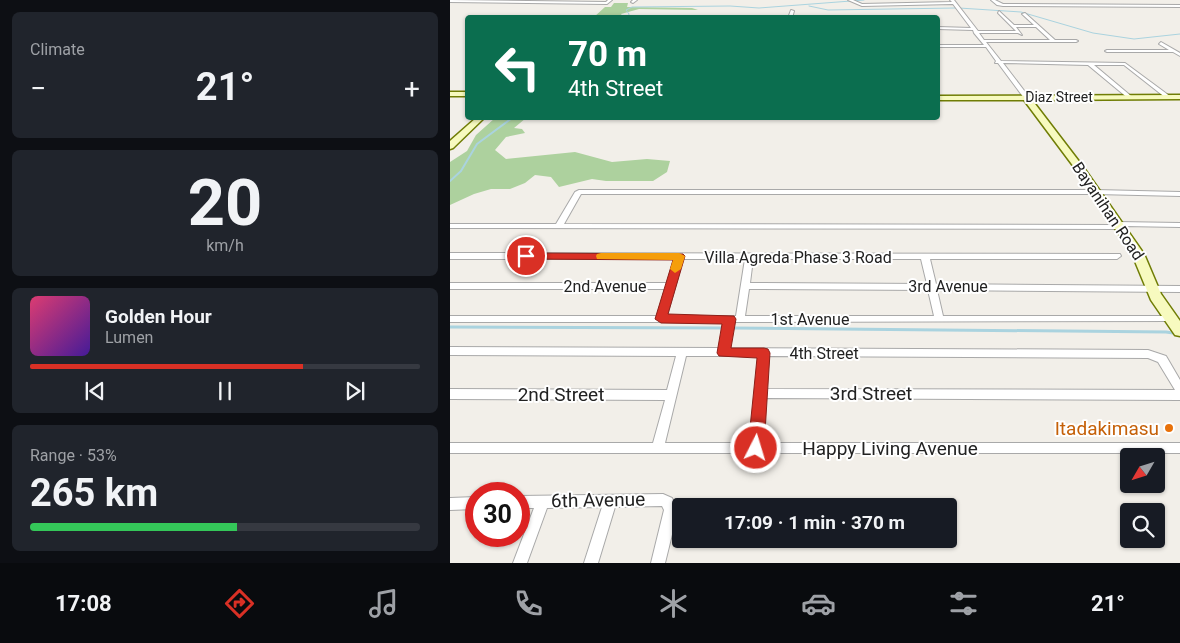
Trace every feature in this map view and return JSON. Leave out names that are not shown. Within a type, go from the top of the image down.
[{"type":"street","points":[[993,0],[1001,5],[1180,6]]},
{"type":"street","points":[[1060,0],[1066,5]]},
{"type":"street","points":[[1127,0],[1135,5]]},
{"type":"street","points":[[450,1],[609,2]]},
{"type":"street","points":[[852,1],[865,5],[953,2],[997,62],[1026,97]]},
{"type":"street","points":[[791,15],[792,11]]},
{"type":"street","points":[[998,12],[1028,41]]},
{"type":"street","points":[[1024,14],[1054,41]]},
{"type":"street","points":[[1012,26],[1037,26]]},
{"type":"street","points":[[940,28],[1019,32]]},
{"type":"street","points":[[982,41],[1076,41]]},
{"type":"street","points":[[1161,43],[1180,56]]},
{"type":"street","points":[[940,46],[986,46]]},
{"type":"street","points":[[1107,50],[1172,51]]},
{"type":"street","points":[[997,62],[1120,63],[1128,66],[1168,97]]},
{"type":"street","points":[[1089,62],[1129,97]]},
{"type":"street","points":[[450,94],[465,94]]},
{"type":"street","name":"Bayanihan Road","points":[[1026,97],[1142,258],[1152,289],[1180,331]]},
{"type":"street","name":"Diaz Street","points":[[940,98],[1180,97]]},
{"type":"street","points":[[450,146],[478,120]]},
{"type":"street","points":[[558,227],[579,192],[1096,192],[1180,194]]},
{"type":"street","points":[[450,226],[1176,225],[1180,235]]},
{"type":"street","name":"Villa Agreda Phase 3 Road","points":[[450,256],[1117,256]]},
{"type":"street","points":[[661,319],[679,256]]},
{"type":"street","points":[[723,353],[745,286],[749,257]]},
{"type":"street","points":[[925,257],[939,319]]},
{"type":"street","name":"2nd Avenue","points":[[450,286],[670,286]]},
{"type":"street","name":"3rd Avenue","points":[[745,286],[1180,289]]},
{"type":"street","name":"1st Avenue","points":[[450,319],[661,319],[731,324],[939,319],[1171,319]]},
{"type":"street","name":"4th Street","points":[[450,351],[1148,354],[1162,359],[1180,390]]},
{"type":"street","points":[[658,448],[682,353]]},
{"type":"street","points":[[756,448],[764,353]]},
{"type":"street","name":"3rd Street","points":[[761,392],[1180,395]]},
{"type":"street","name":"2nd Street","points":[[450,394],[671,394]]},
{"type":"street","name":"Happy Living Avenue","points":[[450,448],[1180,448]]},
{"type":"street","name":"6th Avenue","points":[[530,502],[610,502],[657,499],[667,502],[671,510],[658,563]]},
{"type":"street","points":[[520,563],[543,502]]},
{"type":"street","points":[[592,563],[610,502]]},
{"type":"street","points":[[450,504],[465,503]]},
{"type":"green space","points":[[614,3],[628,3],[627,7],[692,8],[698,10],[639,9],[622,15],[596,15],[605,7],[611,7]]},
{"type":"green space","points":[[493,120],[524,120],[514,128],[522,129],[525,133],[506,137],[495,150],[506,159],[575,152],[612,162],[647,159],[670,161],[667,172],[653,181],[606,181],[592,179],[559,187],[551,177],[535,175],[525,183],[510,189],[491,189],[474,194],[450,205],[450,162],[467,151],[476,135]]},
{"type":"waterway","points":[[629,15],[626,10],[632,7],[730,6],[759,8],[864,0]]},
{"type":"waterway","points":[[809,6],[828,10],[956,8]]},
{"type":"waterway","points":[[959,8],[1021,12],[1093,33],[1134,39],[1180,34]]},
{"type":"waterway","points":[[450,181],[461,171],[477,144],[509,120]]},
{"type":"waterway","points":[[450,327],[726,328]]},
{"type":"waterway","points":[[732,328],[1166,332],[1180,334]]},
{"type":"slow traffic","points":[[601,256],[679,256],[675,269]]},
{"type":"place","name":"Itadakimasu","points":[[1169,428]]},
{"type":"route","points":[[526,256],[679,256],[661,319],[730,319],[723,353],[764,353],[756,448]]}]
